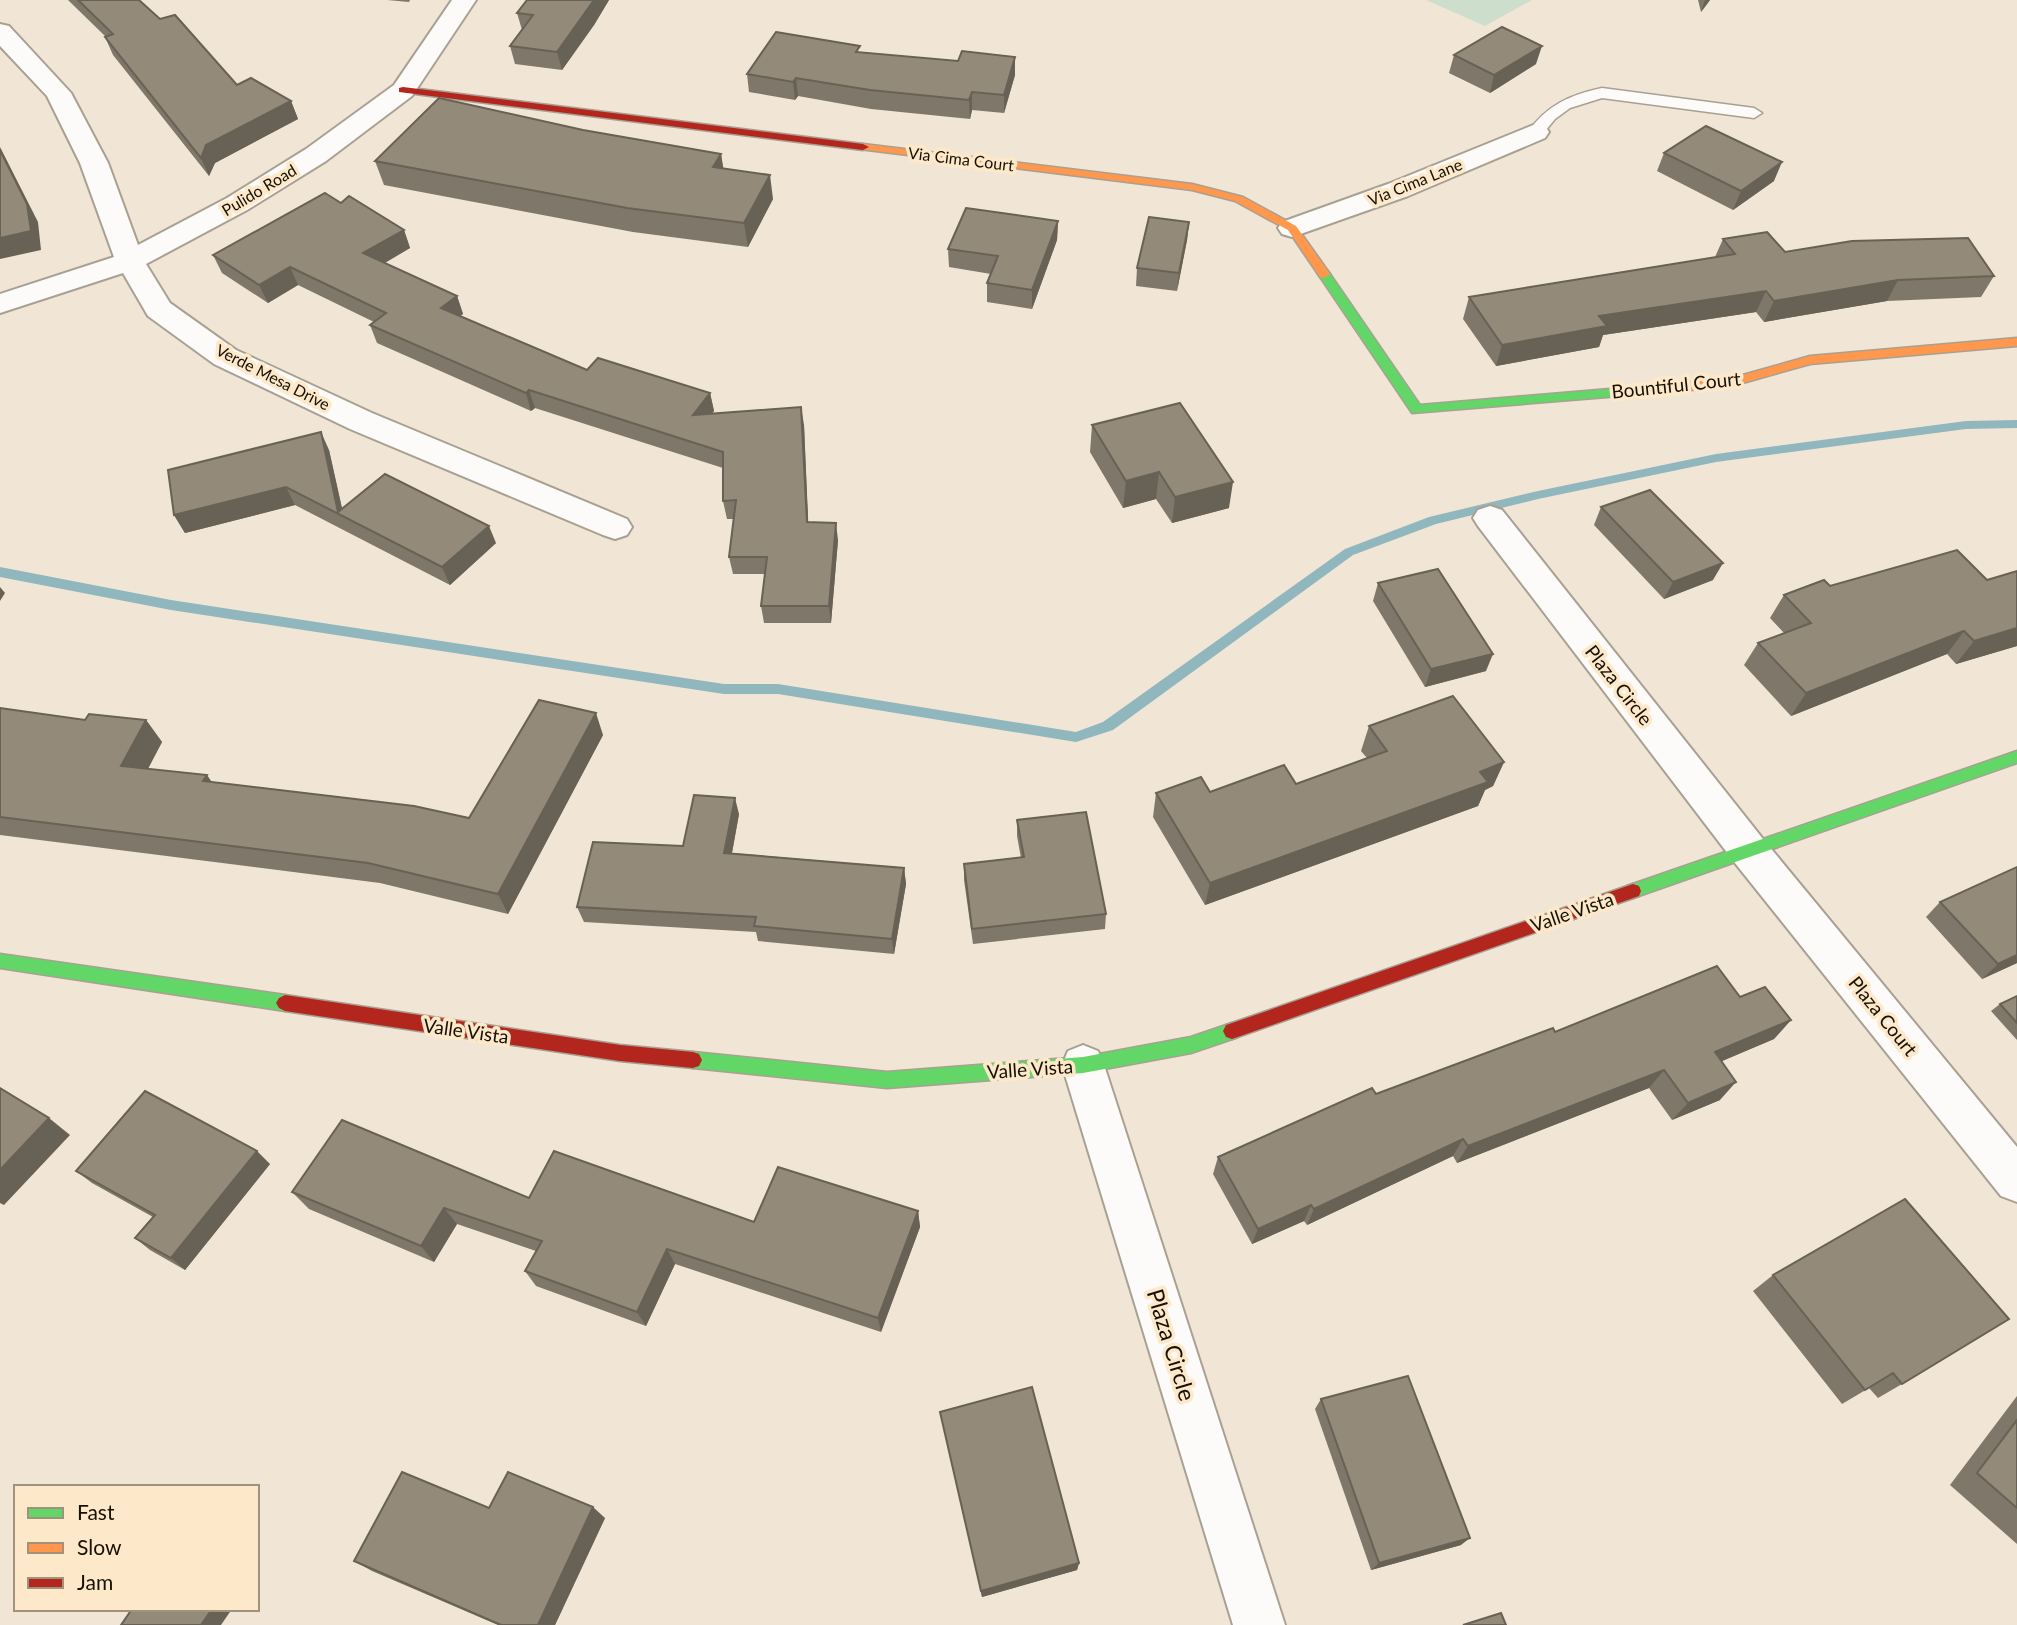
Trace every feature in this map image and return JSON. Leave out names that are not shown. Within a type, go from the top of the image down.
[{"type":"street","name":"Pulido Road","points":[[0,304],[130,261],[237,204],[316,155],[403,90],[464,0]]},
{"type":"street","name":"Verde Mesa Drive","points":[[0,31],[58,93],[94,163],[130,261],[159,309],[225,357],[361,421],[615,527]]},
{"type":"street","name":"Via Cima Court","points":[[403,90],[1192,187],[1239,199],[1292,228],[1417,410]]},
{"type":"street","name":"Via Cima Lane","points":[[1292,228],[1398,190],[1536,132]]},
{"type":"street","name":"Bountiful Court","points":[[1417,410],[1732,382],[1810,360],[2017,342]]},
{"type":"street","name":"Plaza Circle","points":[[1490,518],[1749,851]]},
{"type":"street","name":"Valle Vista","points":[[0,961],[620,1053],[874,1079],[1083,1065],[1191,1045],[2017,757]]},
{"type":"street","name":"Plaza Court","points":[[1749,851],[2017,1181]]},
{"type":"street","name":"Plaza Circle","points":[[1083,1065],[1259,1625]]},
{"type":"lane","points":[[1536,132],[1562,104],[1580,96],[1602,93],[1754,113]]},
{"type":"green space","points":[[1426,0],[1532,0],[1485,26]]},
{"type":"building","points":[[78,0],[139,0],[160,19],[175,15],[237,85],[251,78],[291,101],[206,145],[201,158],[105,37],[113,34]]},
{"type":"building","points":[[527,0],[594,0],[557,52],[510,46],[533,15],[517,13]]},
{"type":"building","points":[[1502,27],[1542,46],[1494,75],[1454,55]]},
{"type":"building","points":[[776,32],[860,46],[856,52],[958,61],[962,51],[1015,57],[1004,95],[972,92],[969,100],[870,90],[796,78],[793,82],[747,74]]},
{"type":"building","points":[[439,98],[583,130],[721,154],[713,167],[770,175],[744,223],[627,208],[375,161]]},
{"type":"building","points":[[1706,126],[1782,162],[1741,191],[1664,153]]},
{"type":"building","points":[[0,150],[27,204],[31,231],[0,238]]},
{"type":"building","points":[[325,193],[341,203],[349,196],[404,230],[363,253],[457,296],[441,308],[587,370],[598,358],[710,393],[693,415],[801,407],[807,522],[836,523],[829,606],[761,606],[767,557],[729,557],[736,500],[723,501],[723,452],[529,390],[526,393],[370,325],[386,313],[290,267],[259,285],[213,255]]},
{"type":"building","points":[[966,208],[1058,221],[1032,290],[987,283],[998,256],[948,249]]},
{"type":"building","points":[[1149,217],[1189,222],[1179,273],[1137,268]]},
{"type":"building","points":[[1767,232],[1785,252],[1852,241],[1968,238],[1994,276],[1898,280],[1774,301],[1766,291],[1599,316],[1607,326],[1502,345],[1469,297],[1735,254],[1723,239]]},
{"type":"building","points":[[1180,403],[1233,482],[1175,497],[1159,472],[1126,481],[1092,425]]},
{"type":"building","points":[[321,432],[338,512],[385,474],[489,526],[442,567],[286,487],[174,515],[168,470]]},
{"type":"building","points":[[1650,490],[1723,563],[1673,582],[1601,507]]},
{"type":"building","points":[[1957,550],[1987,580],[2017,571],[2017,628],[1974,641],[1964,631],[1806,693],[1758,643],[1811,623],[1784,595],[1824,580],[1830,586]]},
{"type":"building","points":[[1438,569],[1493,654],[1431,669],[1378,583]]},
{"type":"building","points":[[1453,696],[1504,762],[1480,772],[1488,782],[1210,883],[1156,793],[1201,777],[1210,792],[1284,765],[1296,784],[1387,751],[1369,726]]},
{"type":"building","points":[[539,700],[596,713],[498,894],[368,863],[0,817],[0,708],[85,720],[89,714],[146,720],[121,766],[207,775],[203,781],[414,806],[469,818]]},
{"type":"building","points":[[694,795],[735,798],[724,853],[904,868],[892,939],[754,926],[756,917],[577,907],[593,842],[683,846]]},
{"type":"building","points":[[1086,812],[1106,914],[972,929],[964,864],[1024,857],[1017,820]]},
{"type":"building","points":[[2017,867],[2017,955],[1998,964],[1940,902]]},
{"type":"building","points":[[1717,966],[1740,997],[1765,987],[1791,1020],[1715,1052],[1736,1082],[1688,1103],[1664,1070],[1468,1146],[1463,1139],[1314,1209],[1311,1205],[1258,1229],[1218,1157],[1372,1088],[1376,1094],[1553,1028],[1555,1032]]},
{"type":"building","points":[[2017,996],[2017,1023],[2000,1004]]},
{"type":"building","points":[[0,1088],[49,1118],[0,1170]]},
{"type":"building","points":[[145,1091],[257,1151],[171,1258],[135,1238],[155,1215],[76,1171]]},
{"type":"building","points":[[342,1120],[529,1198],[554,1151],[754,1222],[778,1167],[918,1211],[878,1318],[667,1249],[637,1312],[525,1271],[542,1241],[444,1208],[421,1246],[292,1192]]},
{"type":"building","points":[[1905,1199],[2009,1319],[1902,1384],[1893,1373],[1865,1390],[1773,1275]]},
{"type":"building","points":[[1408,1376],[1470,1538],[1379,1563],[1321,1399]]},
{"type":"building","points":[[1032,1387],[1079,1563],[981,1591],[940,1412]]},
{"type":"building","points":[[2017,1420],[2017,1508],[1977,1473]]},
{"type":"building","points":[[402,1472],[489,1508],[508,1472],[593,1507],[538,1625],[501,1625],[354,1561]]},
{"type":"building","points":[[131,1611],[211,1611],[201,1625],[121,1625]]},
{"type":"building","points":[[1501,1613],[1506,1625],[1463,1625]]},
{"type":"waterway","points":[[0,572],[171,605],[724,689],[778,689],[1076,737],[1108,726],[1349,552],[1433,520],[1716,458],[1966,425],[2017,424]]},
{"type":"traffic: fast","points":[[1324,274],[1417,410],[1669,388]]},
{"type":"traffic: fast","points":[[1633,891],[2017,757]]},
{"type":"traffic: fast","points":[[0,961],[285,1003]]},
{"type":"traffic: fast","points":[[693,1060],[887,1080],[1083,1065],[1191,1045],[1232,1031]]},
{"type":"traffic: slow","points":[[863,147],[1192,187],[1239,199],[1292,228],[1324,274]]},
{"type":"traffic: slow","points":[[1669,388],[1732,382],[1810,360],[2017,342]]},
{"type":"traffic: jam","points":[[403,90],[863,147]]},
{"type":"traffic: jam","points":[[1232,1031],[1633,891]]},
{"type":"traffic: jam","points":[[285,1003],[620,1053],[693,1060]]}]
